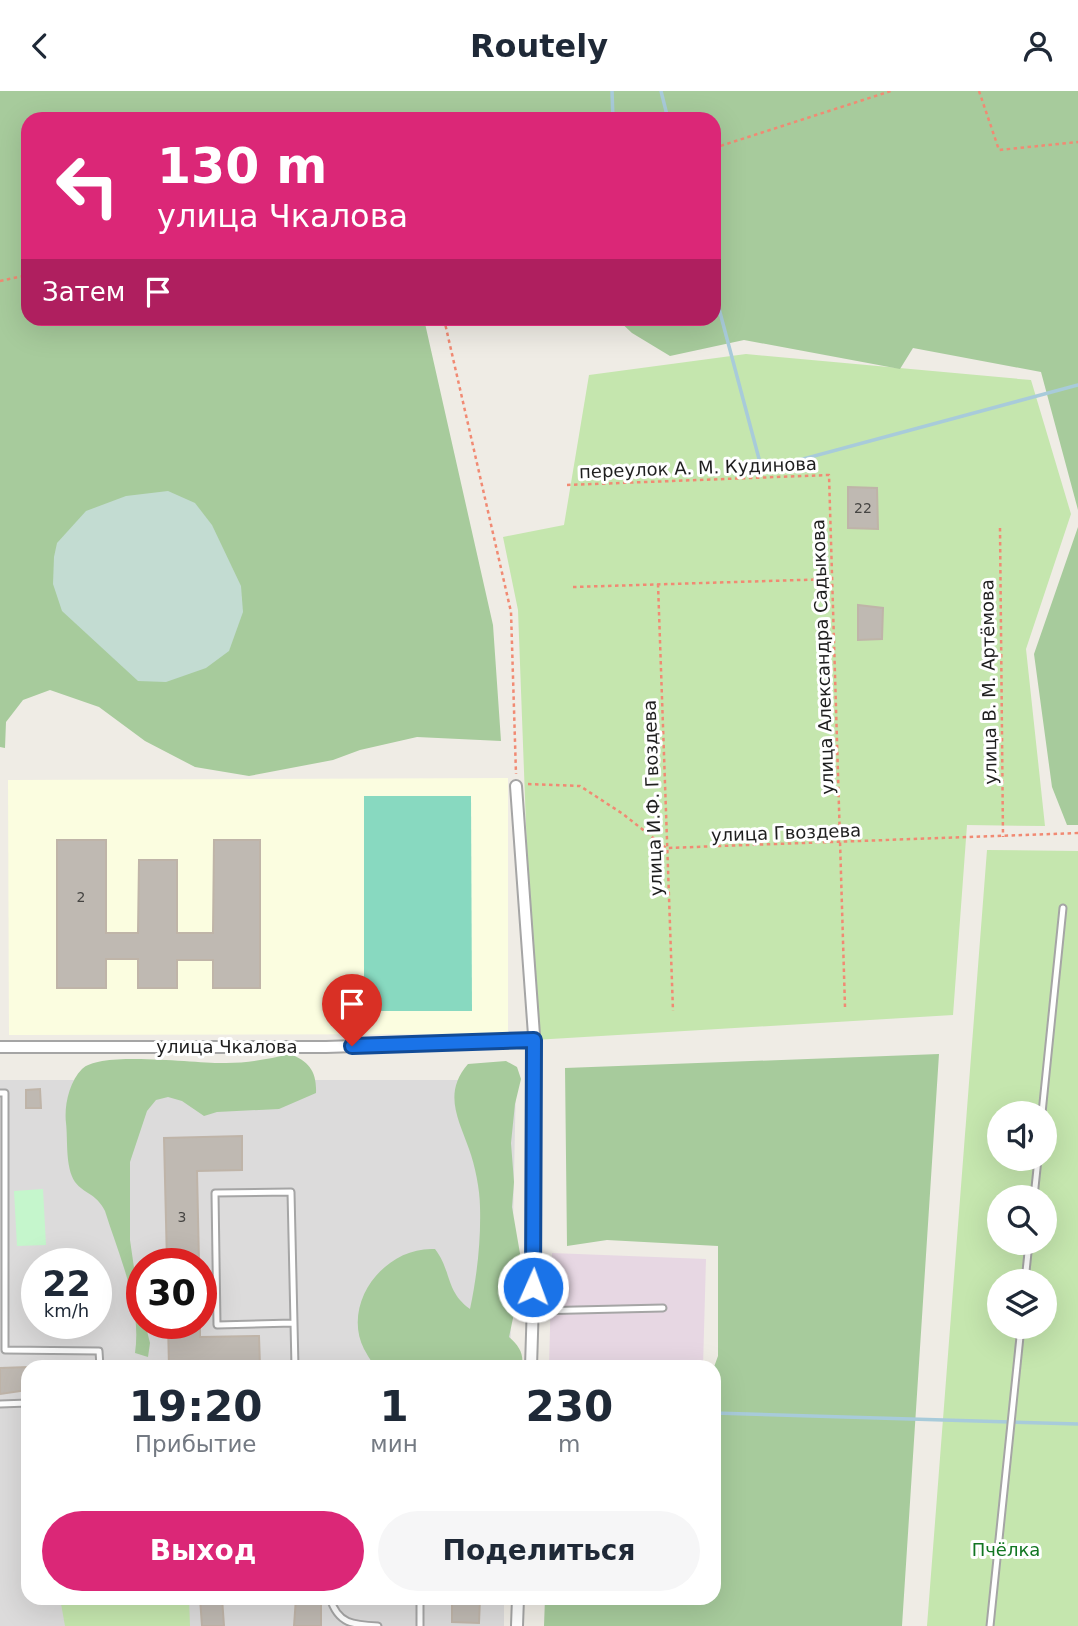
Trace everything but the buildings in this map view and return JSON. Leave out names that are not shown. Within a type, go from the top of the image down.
[{"type":"street","points":[[516,786],[534,1040],[531,1360]]},
{"type":"street","name":"улица Чкалова","points":[[0,1047],[326,1047],[534,1040]]},
{"type":"street","points":[[517,1626],[518,1605]]},
{"type":"lane","points":[[1043,1101],[1063,908]]},
{"type":"lane","points":[[0,1093],[5,1093],[5,1350],[99,1350],[100,1360]]},
{"type":"lane","points":[[293,1323],[217,1325],[215,1193],[291,1192],[295,1360]]},
{"type":"lane","points":[[533,1311],[663,1308]]},
{"type":"lane","points":[[989,1626],[1020,1339]]},
{"type":"lane","points":[[0,1404],[21,1403]]},
{"type":"lane","points":[[332,1605],[335,1612],[350,1625],[378,1626]]},
{"type":"lane","points":[[419,1605],[420,1626]]},
{"type":"path","points":[[721,146],[891,91]]},
{"type":"path","points":[[979,91],[999,150],[1078,142]]},
{"type":"path","points":[[0,281],[21,276]]},
{"type":"path","points":[[446,326],[511,612],[516,786],[580,786],[623,814],[666,848]]},
{"type":"path","name":"переулок А. М. Кудинова","points":[[567,485],[829,475]]},
{"type":"path","name":"улица Александра Садыкова","points":[[829,475],[845,1007]]},
{"type":"path","name":"улица В. М. Артёмова","points":[[1000,528],[1003,837]]},
{"type":"path","points":[[573,587],[833,579]]},
{"type":"path","name":"улица И.Ф. Гвоздева","points":[[658,584],[673,1010]]},
{"type":"path","name":"улица Гвоздева","points":[[666,848],[841,844],[1078,833]]},
{"type":"shaded area","points":[[168,491],[195,503],[212,525],[241,586],[243,612],[229,651],[206,668],[166,682],[138,681],[62,611],[53,584],[54,557],[57,543],[86,511],[126,496]]},
{"type":"shaded area","points":[[508,778],[508,1034],[9,1035],[8,780]]},
{"type":"shaded area","points":[[0,1080],[516,1080],[510,1360],[21,1360],[21,1605],[504,1605],[504,1626],[0,1626]]},
{"type":"shaded area","points":[[552,1253],[706,1259],[703,1360],[549,1360]]},
{"type":"green space","points":[[0,91],[1078,91],[1078,510],[1041,372],[913,348],[900,369],[744,340],[670,356],[624,326],[721,326],[721,112],[21,112],[21,326],[426,326],[493,625],[501,741],[417,737],[360,750],[333,760],[249,776],[195,767],[145,741],[99,707],[50,690],[23,700],[6,722],[5,748],[0,747]]},
{"type":"green space","points":[[746,354],[1031,380],[1071,514],[1026,649],[1045,826],[967,825],[953,1015],[534,1040],[518,610],[503,537],[564,525],[589,375]]},
{"type":"green space","points":[[1078,527],[1078,825],[1067,825],[1052,787],[1034,654]]},
{"type":"green space","points":[[364,796],[471,796],[472,1011],[364,1011]]},
{"type":"green space","name":"Пчёлка","points":[[987,850],[1078,851],[1078,1626],[927,1626]]},
{"type":"green space","points":[[290,1054],[302,1060],[311,1068],[316,1093],[279,1109],[217,1112],[204,1116],[182,1101],[168,1097],[156,1100],[147,1111],[130,1162],[131,1248],[126,1248],[126,1277],[105,1211],[98,1201],[75,1182],[70,1169],[66,1109],[68,1095],[77,1074],[92,1063],[109,1060],[234,1063]]},
{"type":"green space","points":[[939,1054],[902,1626],[544,1626],[545,1605],[721,1605],[721,1360],[717,1360],[718,1246],[607,1240],[567,1246],[565,1068]]},
{"type":"green space","points":[[506,1061],[517,1067],[521,1079],[511,1143],[514,1182],[512,1207],[523,1271],[509,1337],[520,1350],[522,1360],[370,1360],[358,1331],[358,1314],[363,1296],[384,1267],[400,1257],[435,1249],[456,1295],[470,1309],[478,1258],[480,1200],[475,1170],[457,1116],[454,1095],[460,1075],[468,1064]]},
{"type":"green space","points":[[43,1189],[46,1245],[17,1246],[14,1191]]},
{"type":"green space","points":[[136,1339],[149,1339],[148,1357],[135,1353]]},
{"type":"green space","points":[[61,1605],[189,1605],[190,1626],[65,1626]]},
{"type":"waterway","points":[[612,91],[613,112]]},
{"type":"waterway","points":[[661,91],[666,112]]},
{"type":"waterway","points":[[721,316],[762,470],[1078,385]]},
{"type":"waterway","points":[[721,1413],[1078,1424]]},
{"type":"route","points":[[352,1046],[534,1040],[533,1287]]}]
